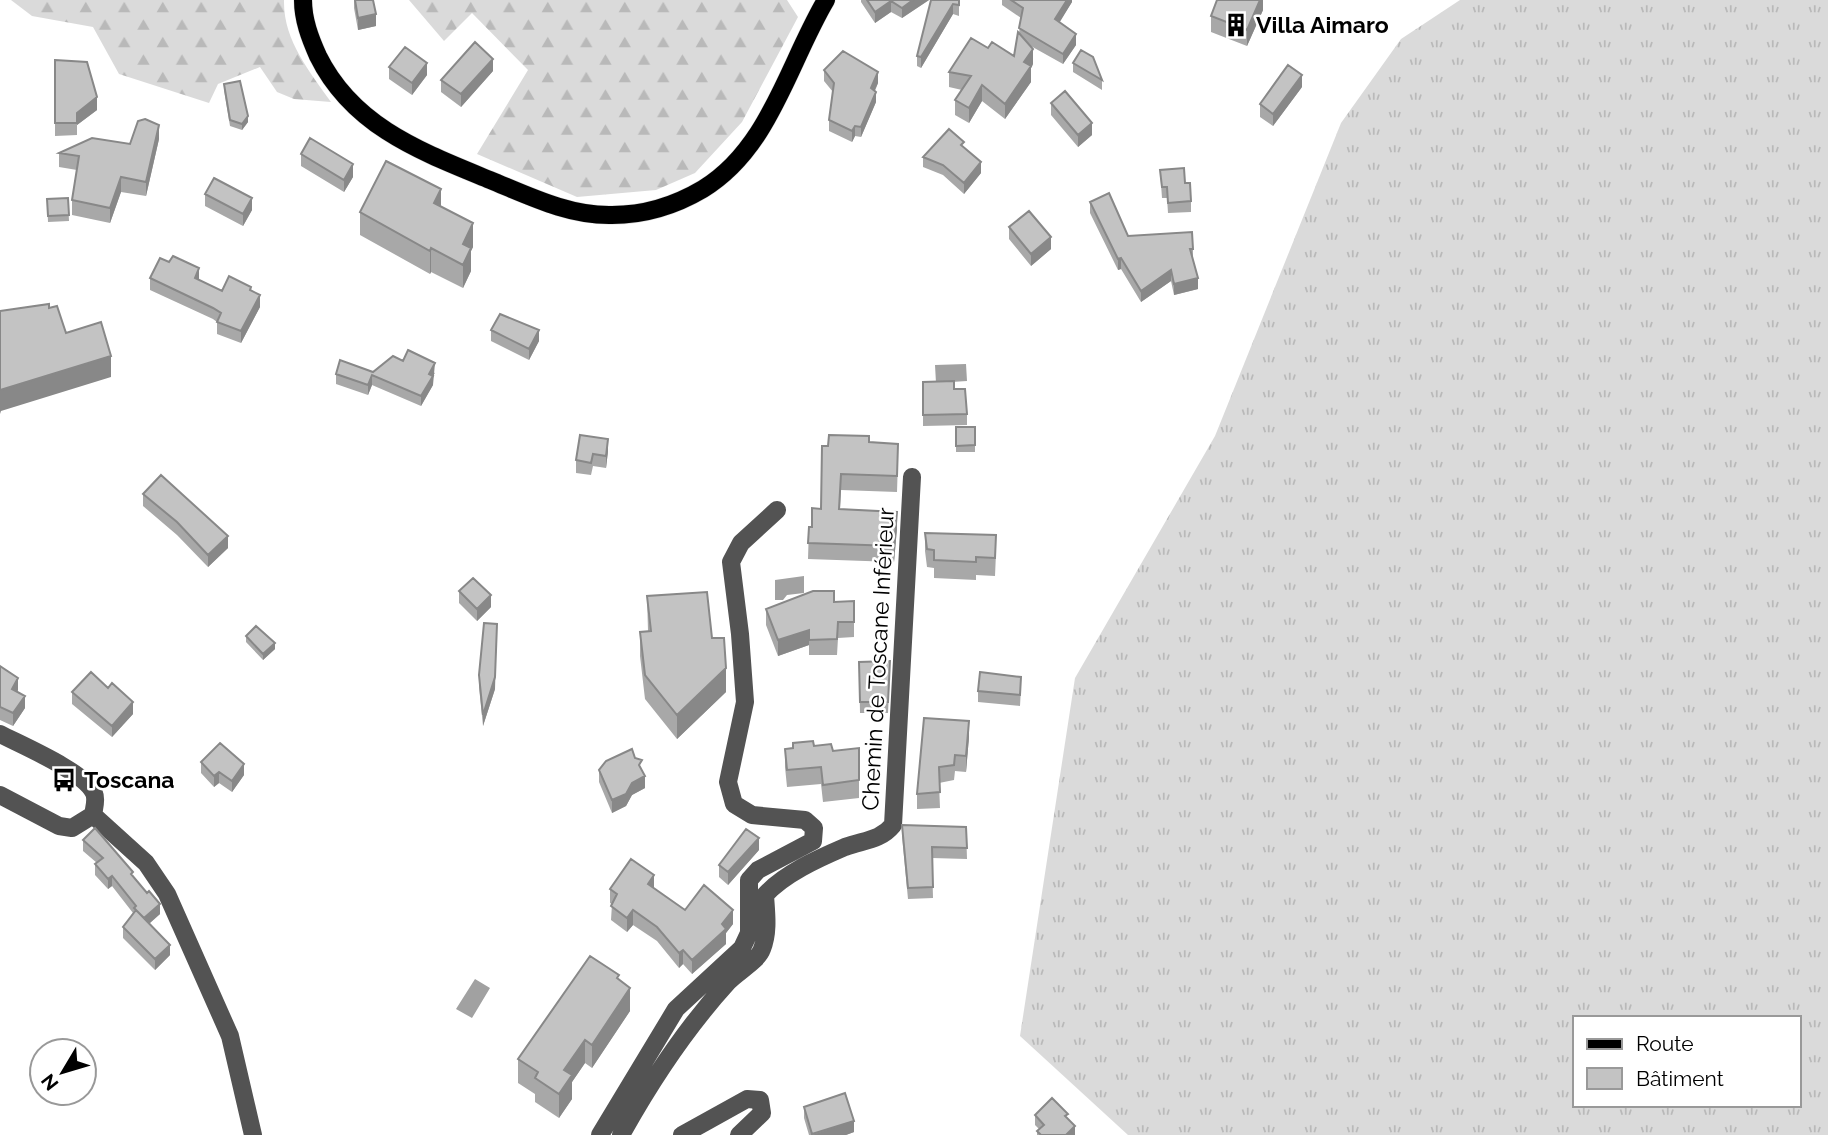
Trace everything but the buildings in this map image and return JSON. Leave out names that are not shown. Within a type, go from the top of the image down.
[{"type":"main road","points":[[303,0],[310,38],[321,62],[347,98],[372,122],[420,151],[554,206],[593,214],[628,214],[683,199],[733,168],[758,134],[826,0]]},
{"type":"street","name":"Chemin de Toscane Inférieur","points":[[621,1135],[650,1083],[701,1016],[729,981],[762,951],[767,922],[765,895],[777,882],[846,847],[884,836],[893,825],[912,477]]},
{"type":"street","points":[[600,1135],[676,1009],[742,948],[749,933],[749,880],[758,870],[813,841],[814,828],[805,820],[752,815],[734,804],[728,782],[745,702],[731,562],[741,543],[777,510]]},
{"type":"street","points":[[0,733],[82,780],[94,793],[93,815]]},
{"type":"street","points":[[0,795],[59,826],[72,828],[93,815]]},
{"type":"street","points":[[93,815],[146,863],[167,894],[230,1036],[253,1135]]},
{"type":"street","points":[[682,1135],[747,1099],[760,1100],[762,1113],[739,1135]]},
{"type":"green space","points":[[11,0],[284,0],[288,29],[293,42],[331,102],[294,99],[277,92],[260,67],[218,84],[209,103],[119,74],[93,27],[32,16]]},
{"type":"green space","points":[[409,0],[787,0],[798,17],[742,122],[695,173],[656,190],[577,197],[477,154],[528,70],[472,13],[444,41]]},
{"type":"green space","points":[[1460,0],[1828,0],[1828,1135],[1128,1135],[1020,1036],[1075,678],[1215,436],[1341,123],[1401,39]]},
{"type":"shaded area","points":[[966,364],[967,381],[936,383],[935,365]]},
{"type":"shaded area","points":[[804,576],[804,593],[775,600],[775,580]]},
{"type":"shaded area","points":[[475,979],[490,988],[472,1018],[456,1009]]},
{"type":"place","name":"Villa Aimaro","points":[[1236,25]]},
{"type":"place","name":"Toscana","points":[[64,780]]}]
